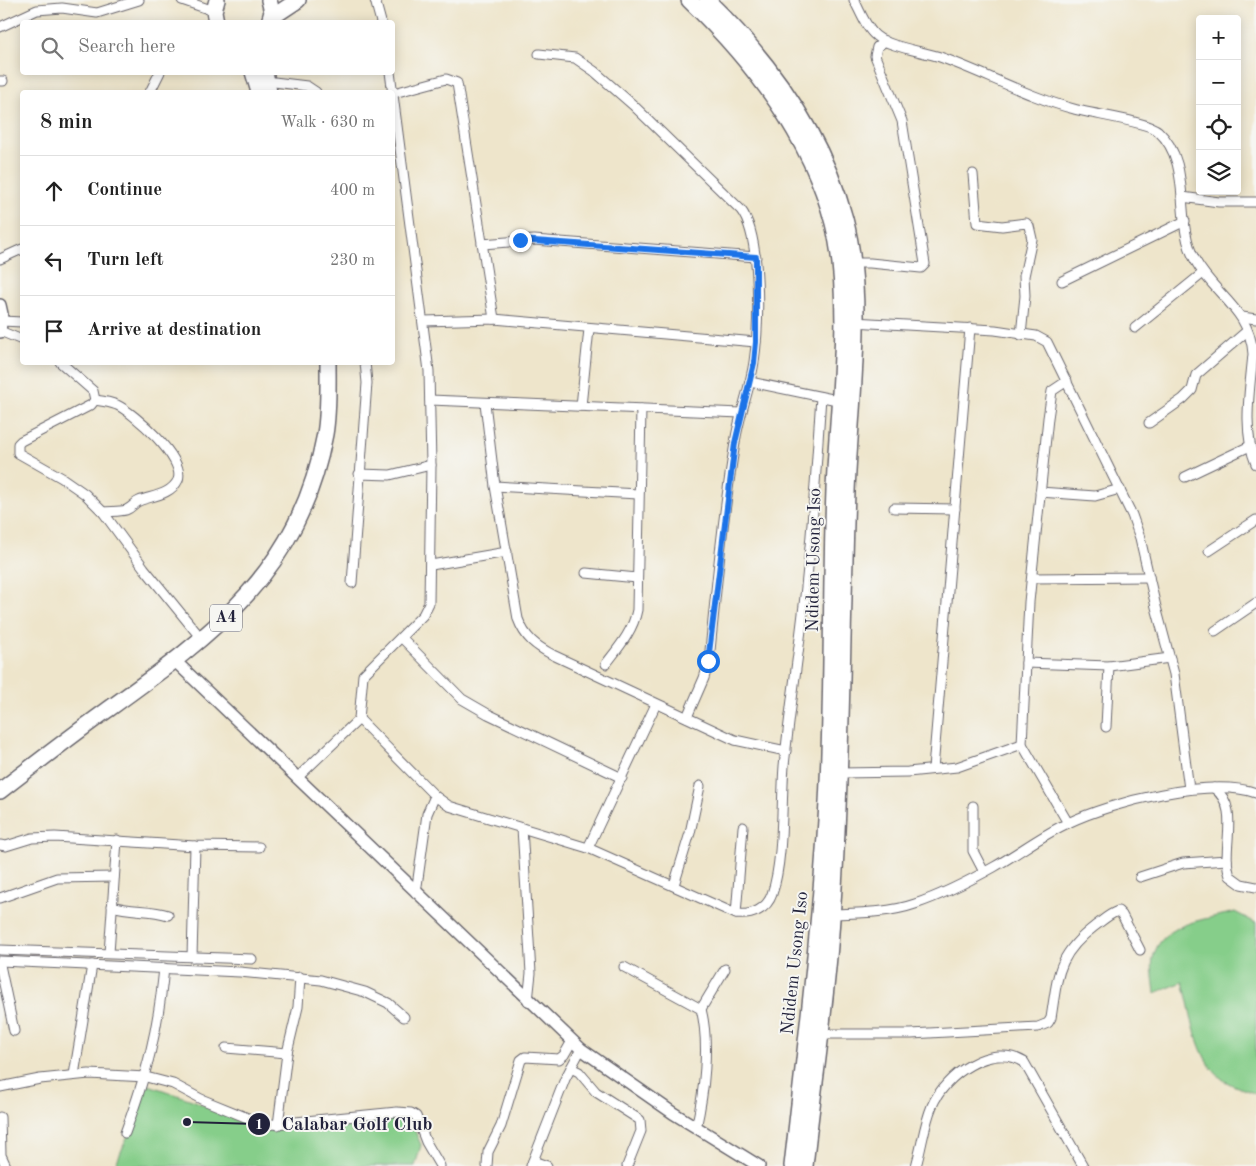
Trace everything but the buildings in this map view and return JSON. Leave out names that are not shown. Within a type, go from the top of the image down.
[{"type":"highway","points":[[269,0],[270,20]]},
{"type":"highway","points":[[270,20],[298,0]]},
{"type":"highway","name":"Ndidem Usong Iso","points":[[689,0],[747,61],[784,114],[807,154],[822,188],[850,274]]},
{"type":"highway","name":"Ndidem Usong Iso","points":[[707,0],[747,40],[778,79],[803,119],[834,184],[844,217],[850,274],[845,402],[840,773],[832,914],[805,1166]]},
{"type":"highway","points":[[722,33],[747,40]]},
{"type":"highway","points":[[256,75],[265,85]]},
{"type":"highway","points":[[784,114],[803,119]]},
{"type":"highway","name":"A4","points":[[0,780],[196,632],[233,598],[261,565],[292,512],[313,443],[319,384],[318,365]]},
{"type":"highway","name":"A4","points":[[0,791],[175,661],[237,607],[277,558],[296,524],[310,490],[325,434],[328,365]]},
{"type":"highway","name":"Ndidem Usong Iso","points":[[792,1166],[817,950],[826,816],[834,491],[845,402]]},
{"type":"street","points":[[0,27],[37,10],[62,8],[97,13],[139,0]]},
{"type":"street","points":[[182,0],[215,15]]},
{"type":"street","points":[[375,0],[380,20]]},
{"type":"street","points":[[854,0],[872,32],[885,41],[941,57],[1073,109],[1154,127],[1159,131],[1171,150],[1178,168],[1189,249],[1203,273],[1242,317],[1247,331],[1253,354],[1249,403],[1250,446],[1256,464]]},
{"type":"street","points":[[850,274],[870,263],[921,268],[925,264],[902,120],[874,56],[878,47],[885,41]]},
{"type":"street","points":[[539,54],[575,58],[633,105],[741,210],[751,228],[756,257],[756,342],[750,382],[735,443],[708,661],[704,678],[687,717]]},
{"type":"street","points":[[151,90],[158,75]]},
{"type":"street","points":[[391,75],[393,90]]},
{"type":"street","points":[[395,93],[446,79],[457,83],[494,319]]},
{"type":"street","points":[[265,85],[307,86],[313,90]]},
{"type":"street","points":[[297,778],[359,719],[363,675],[402,638],[428,609],[431,465],[430,400],[424,321],[395,101]]},
{"type":"street","points":[[972,174],[977,223],[1002,226],[1026,223],[1031,230],[1031,249],[1024,276],[1025,296],[1021,335]]},
{"type":"street","points":[[1182,197],[1226,202],[1256,202]]},
{"type":"street","points":[[1062,281],[1185,221]]},
{"type":"street","points":[[482,244],[534,240],[756,257]]},
{"type":"street","points":[[0,259],[20,250]]},
{"type":"street","points":[[1135,328],[1203,273]]},
{"type":"street","points":[[0,304],[1,328]]},
{"type":"street","points":[[1242,317],[1256,319]]},
{"type":"street","points":[[424,321],[494,319],[589,329],[756,342]]},
{"type":"street","points":[[849,321],[970,328],[1036,336],[1047,342],[1120,489],[1140,538],[1170,658],[1182,726],[1189,789]]},
{"type":"street","points":[[1,328],[20,323]]},
{"type":"street","points":[[1,328],[20,339]]},
{"type":"street","points":[[933,769],[970,328]]},
{"type":"street","points":[[581,406],[589,329]]},
{"type":"street","points":[[1149,423],[1184,399],[1192,390],[1196,374],[1247,331]]},
{"type":"street","points":[[63,365],[93,391],[95,400]]},
{"type":"street","points":[[352,583],[366,383],[365,365]]},
{"type":"street","points":[[1066,381],[1055,387],[1051,395],[1032,578],[1022,744],[1068,823]]},
{"type":"street","points":[[750,382],[845,402]]},
{"type":"street","points":[[359,719],[435,796],[458,810],[588,848],[736,914],[750,914],[758,911],[764,906],[773,892],[781,834],[786,751],[808,567],[821,397]]},
{"type":"street","points":[[95,400],[91,405],[21,441],[17,448],[22,456],[62,478],[85,494],[103,512],[144,568],[196,632]]},
{"type":"street","points":[[95,400],[117,405],[142,424],[161,442],[173,458],[178,473],[176,482],[162,495],[139,501],[129,509],[103,512]]},
{"type":"street","points":[[430,400],[741,413]]},
{"type":"street","points":[[485,402],[495,486],[506,552],[518,619],[526,637],[553,655],[743,743],[786,751]]},
{"type":"street","points":[[606,664],[635,621],[641,409]]},
{"type":"street","points":[[1185,476],[1250,446]]},
{"type":"street","points":[[359,474],[390,476],[431,465]]},
{"type":"street","points":[[495,486],[638,494]]},
{"type":"street","points":[[1040,492],[1095,496],[1120,489]]},
{"type":"street","points":[[894,508],[955,509]]},
{"type":"street","points":[[1209,551],[1256,520]]},
{"type":"street","points":[[430,565],[506,552]]},
{"type":"street","points":[[586,574],[637,578]]},
{"type":"street","points":[[1032,578],[1149,577]]},
{"type":"street","points":[[1215,630],[1256,603]]},
{"type":"street","points":[[402,638],[462,699],[488,714],[622,778]]},
{"type":"street","points":[[1026,663],[1109,666],[1170,658]]},
{"type":"street","points":[[175,661],[576,1045],[696,1128],[759,1166]]},
{"type":"street","points":[[1106,727],[1109,666]]},
{"type":"street","points":[[588,848],[656,704]]},
{"type":"street","points":[[840,773],[933,769],[974,762],[1022,744]]},
{"type":"street","points":[[674,885],[690,833],[700,786]]},
{"type":"street","points":[[1214,788],[1223,795],[1227,808],[1228,870],[1233,880],[1256,887]]},
{"type":"street","points":[[832,914],[896,909],[914,905],[984,872],[1068,823],[1138,800],[1189,789],[1237,788],[1256,793]]},
{"type":"street","points":[[416,893],[427,814],[435,796]]},
{"type":"street","points":[[973,806],[972,851],[984,872]]},
{"type":"street","points":[[736,914],[743,827]]},
{"type":"street","points":[[522,828],[531,973],[528,1001]]},
{"type":"street","points":[[0,845],[6,846],[32,838],[117,840],[195,846],[259,847]]},
{"type":"street","points":[[109,953],[117,840]]},
{"type":"street","points":[[192,957],[195,846]]},
{"type":"street","points":[[1140,877],[1183,863],[1227,860]]},
{"type":"street","points":[[0,898],[57,878],[114,877]]},
{"type":"street","points":[[112,906],[129,911],[154,911],[168,915]]},
{"type":"street","points":[[819,1034],[911,1034],[1038,1027],[1048,1023],[1051,1018],[1061,963],[1074,942],[1085,933],[1118,911],[1122,915],[1140,950]]},
{"type":"street","points":[[0,950],[252,959]]},
{"type":"street","points":[[0,961],[164,968],[300,978],[343,985],[365,992],[388,1003],[404,1017]]},
{"type":"street","points":[[0,965],[14,1031]]},
{"type":"street","points":[[74,1075],[92,965]]},
{"type":"street","points":[[624,967],[701,1009]]},
{"type":"street","points":[[125,1133],[146,1077],[155,1042],[164,968]]},
{"type":"street","points":[[696,1128],[703,1089],[704,1056],[701,1009],[725,969]]},
{"type":"street","points":[[278,1124],[287,1053],[296,1019],[300,978]]},
{"type":"street","points":[[546,1166],[532,1163],[570,1068],[576,1045]]},
{"type":"street","points":[[487,1166],[488,1152],[501,1126],[521,1060],[525,1057],[559,1059],[576,1045]]},
{"type":"street","points":[[226,1048],[287,1053]]},
{"type":"street","points":[[916,1166],[933,1104],[943,1087],[975,1064],[990,1056],[1002,1054],[1024,1062],[1083,1166]]},
{"type":"street","points":[[570,1068],[579,1072],[596,1092],[640,1120],[641,1131],[627,1166]]},
{"type":"street","points":[[0,1087],[74,1075],[115,1074],[146,1077],[173,1084],[200,1099],[265,1125],[397,1112],[411,1113],[416,1116],[426,1142],[440,1166]]},
{"type":"street","points":[[0,1117],[1,1155],[6,1166]]},
{"type":"green space","points":[[1235,912],[1256,923],[1256,1094],[1229,1083],[1212,1069],[1200,1047],[1183,982],[1155,993],[1153,980],[1153,958],[1158,946],[1165,937],[1186,925]]},
{"type":"green space","points":[[143,1083],[195,1101],[257,1130],[410,1119],[421,1145],[415,1166],[115,1166],[131,1128]]},
{"type":"place","name":"Calabar Golf Club","points":[[187,1122]]},
{"type":"route","points":[[520,240],[756,257],[756,342],[754,363],[742,404],[735,443],[708,661]]}]
